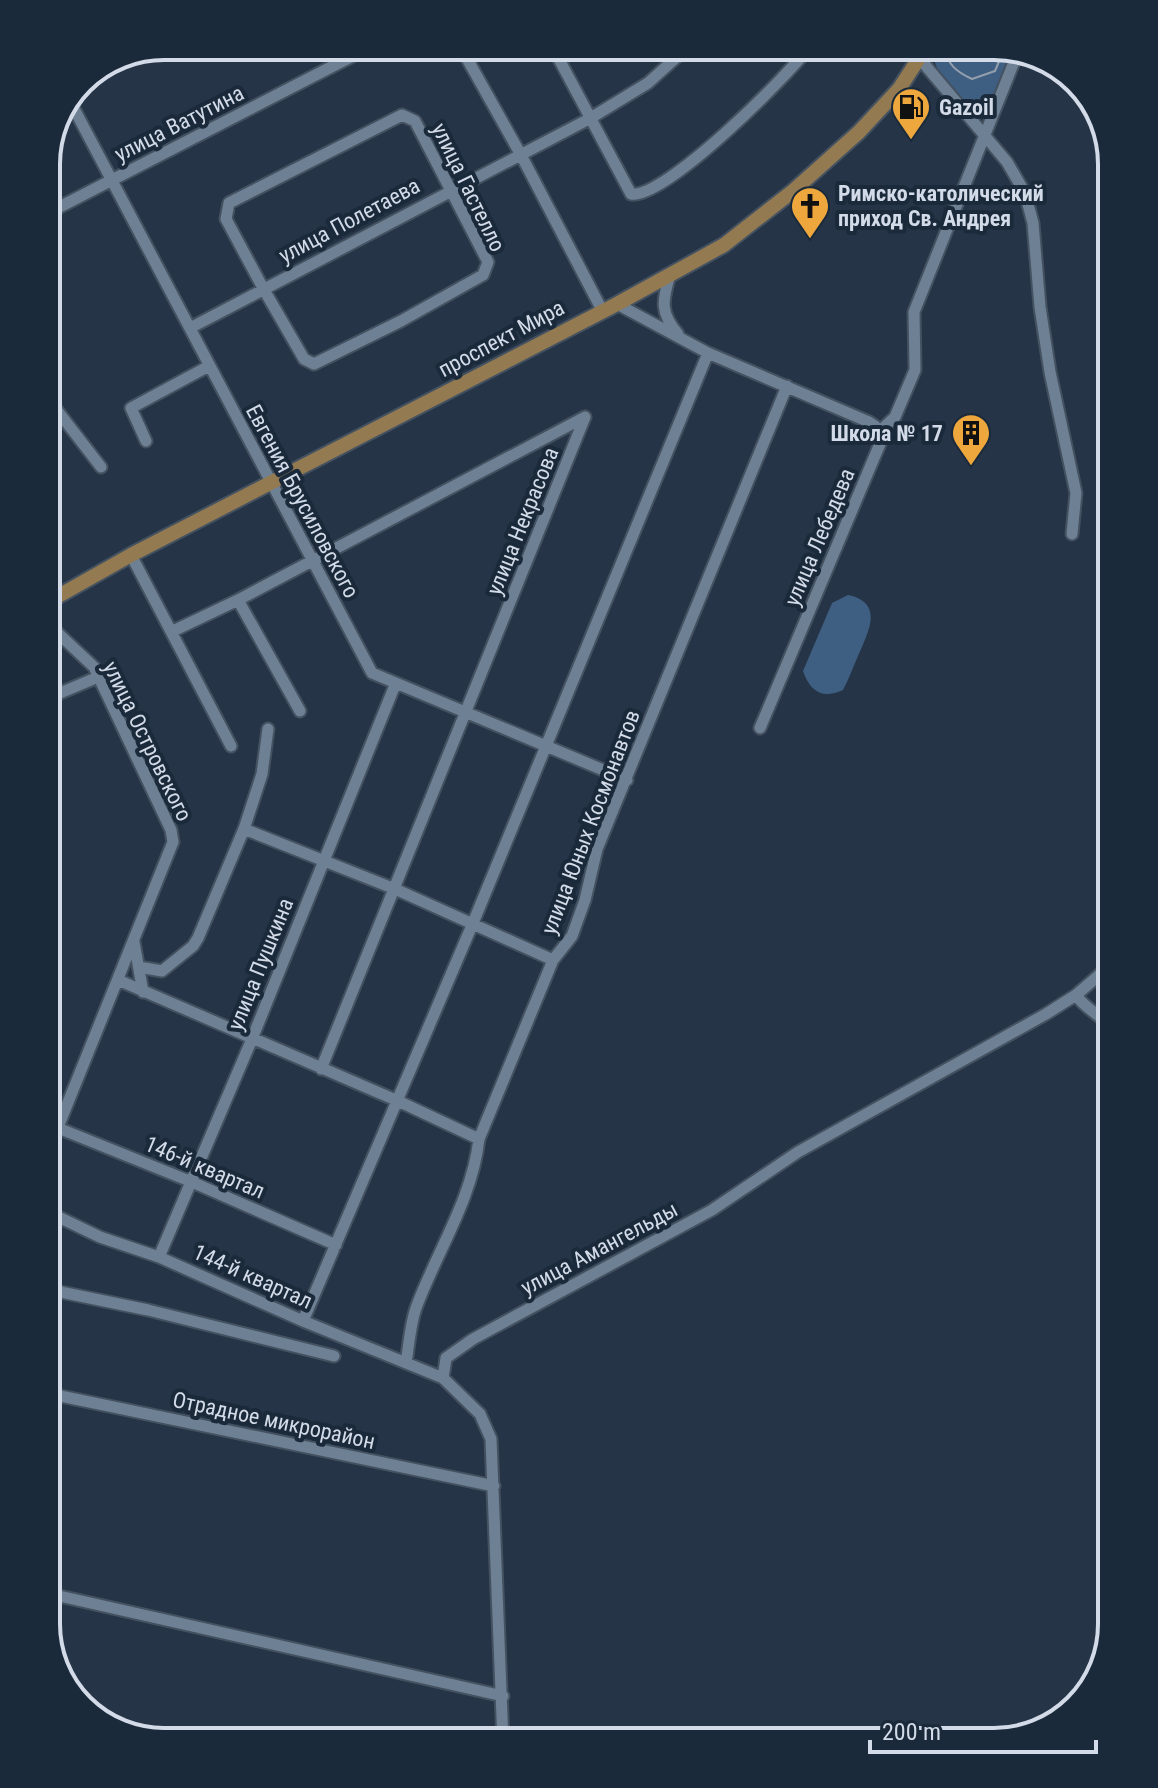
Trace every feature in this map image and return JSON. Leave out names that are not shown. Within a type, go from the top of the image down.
[{"type":"main road","name":"проспект Мира","points":[[60,595],[724,245],[793,191],[859,132],[899,89],[919,60]]},
{"type":"street","name":"улица Ватутина","points":[[60,207],[345,60]]},
{"type":"street","points":[[468,60],[610,307],[869,422],[879,432],[895,417],[915,370],[914,312],[1014,62]]},
{"type":"street","points":[[559,60],[631,194],[639,195],[705,150],[774,89],[798,60]]},
{"type":"street","name":"улица Полетаева","points":[[190,328],[589,119],[648,83],[673,60]]},
{"type":"street","points":[[929,60],[1007,162],[1025,193],[1033,223],[1042,320],[1076,493],[1072,534]]},
{"type":"street","name":"Евгения Брусиловского","points":[[75,111],[372,673],[627,780]]},
{"type":"street","name":"улица Гастелло","points":[[402,115],[415,121],[450,190],[488,262],[483,275],[401,321],[314,364],[304,359],[226,219],[229,203],[402,115]]},
{"type":"street","points":[[670,275],[664,295],[665,319],[681,338]]},
{"type":"street","points":[[303,1321],[473,923],[708,353]]},
{"type":"street","points":[[146,441],[131,408],[209,366]]},
{"type":"street","name":"улица Юных Космонавтов","points":[[406,1363],[415,1310],[463,1201],[476,1165],[479,1139],[553,960],[572,936],[585,900],[597,849],[787,386]]},
{"type":"street","points":[[60,414],[101,467]]},
{"type":"street","name":"улица Некрасова","points":[[173,631],[238,600],[585,417],[321,1069]]},
{"type":"street","name":"улица Лебедева","points":[[760,728],[882,439],[879,432]]},
{"type":"street","points":[[131,555],[231,746]]},
{"type":"street","points":[[238,600],[300,711]]},
{"type":"street","name":"улица Островского","points":[[60,635],[94,667],[171,830],[173,842],[60,1123]]},
{"type":"street","points":[[60,693],[98,677]]},
{"type":"street","name":"улица Пушкина","points":[[159,1257],[252,1039],[395,685]]},
{"type":"street","points":[[139,967],[162,971],[193,946],[244,829],[262,774],[268,729]]},
{"type":"street","points":[[244,829],[395,889],[553,960]]},
{"type":"street","points":[[134,941],[143,992]]},
{"type":"street","name":"улица Амангельды","points":[[443,1378],[446,1358],[457,1348],[712,1210],[798,1152],[1076,995],[1098,976]]},
{"type":"street","points":[[118,980],[479,1139]]},
{"type":"street","points":[[1076,995],[1082,1005],[1098,1015]]},
{"type":"street","name":"146-й квартал","points":[[60,1129],[336,1245]]},
{"type":"street","name":"144-й квартал","points":[[60,1218],[443,1378]]},
{"type":"street","points":[[60,1292],[148,1310],[334,1356]]},
{"type":"street","points":[[443,1378],[480,1414],[491,1439],[503,1728]]},
{"type":"street","name":"Отрадное микрорайон","points":[[60,1396],[494,1486]]},
{"type":"street","points":[[60,1596],[503,1696]]},
{"type":"shaded area","points":[[935,60],[1010,61],[990,115],[980,117],[945,81]]},
{"type":"shaded area","points":[[848,595],[867,605],[871,620],[869,628],[843,690],[823,694],[809,684],[803,671],[832,603]]},
{"type":"tram line","points":[[949,60],[953,67],[972,79],[995,71],[1000,60]]},
{"type":"place","name":"Gazoil","points":[[911,141]]},
{"type":"place","name":"Римско-католический приход Св. Андрея","points":[[810,240]]},
{"type":"place","name":"Школа № 17","points":[[971,467]]}]
